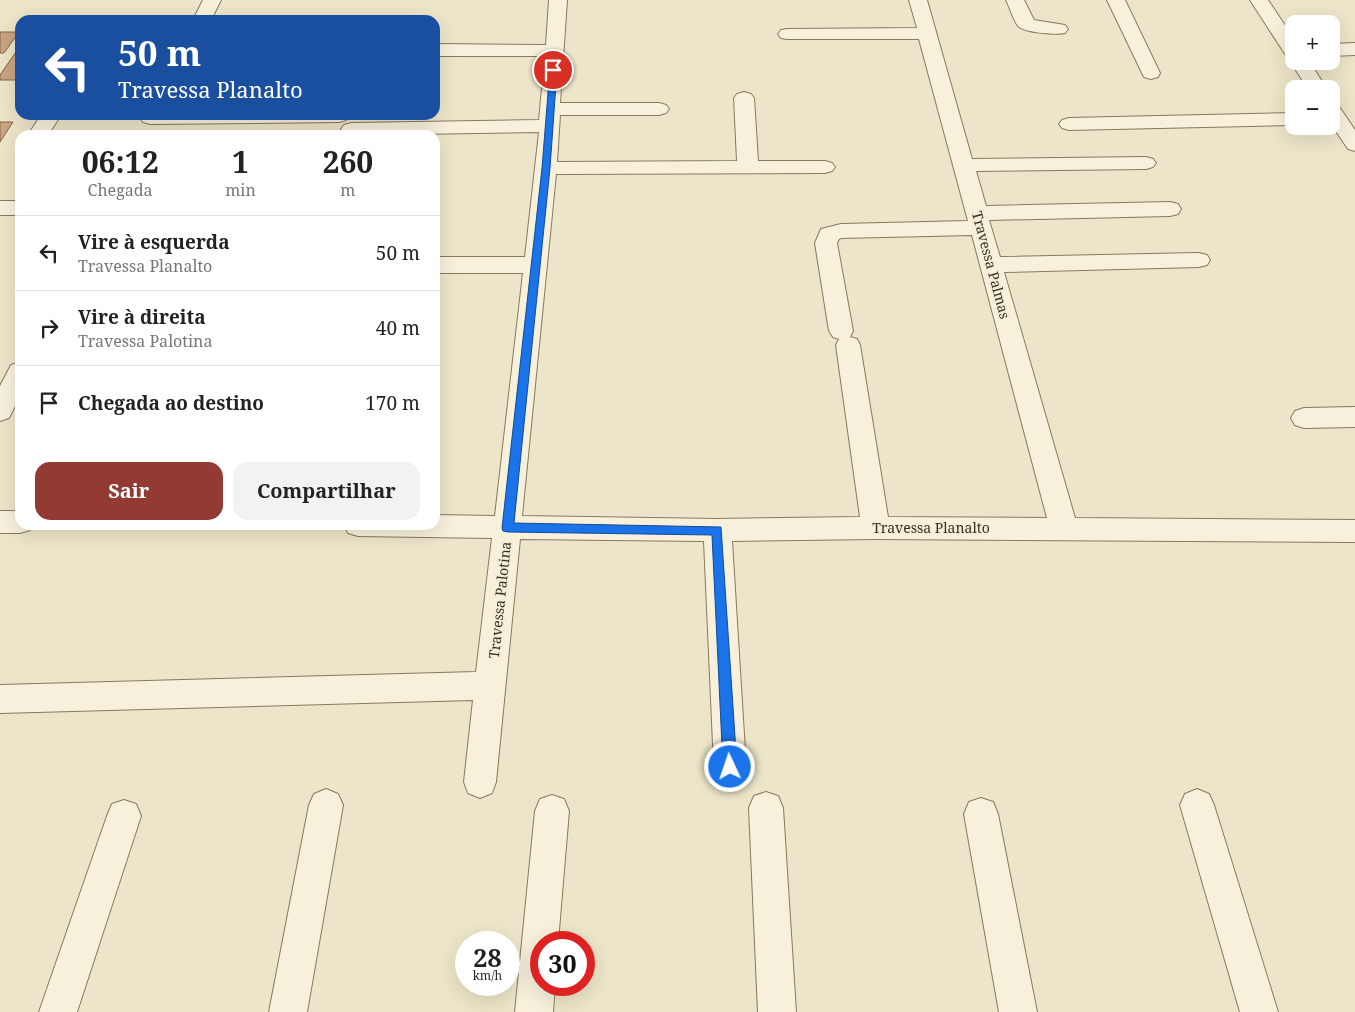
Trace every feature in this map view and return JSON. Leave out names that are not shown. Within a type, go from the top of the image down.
[{"type":"street","points":[[204,15],[212,0]]},
{"type":"street","name":"Travessa Palotina","points":[[480,782],[546,168],[558,0]]},
{"type":"street","name":"Travessa Palmas","points":[[918,0],[1064,530]]},
{"type":"street","points":[[1015,0],[1028,25],[1059,29]]},
{"type":"street","points":[[1116,0],[1151,73]]},
{"type":"street","points":[[1259,0],[1285,38]]},
{"type":"street","points":[[787,34],[928,33]]},
{"type":"street","points":[[440,50],[555,51]]},
{"type":"street","points":[[1340,50],[1355,50]]},
{"type":"street","points":[[744,98],[748,166]]},
{"type":"street","points":[[440,120],[550,117],[659,109]]},
{"type":"street","points":[[1069,124],[1285,119]]},
{"type":"street","points":[[148,123],[427,120]]},
{"type":"street","points":[[1340,125],[1355,145]]},
{"type":"street","points":[[964,165],[1146,163]]},
{"type":"street","points":[[546,168],[825,167]]},
{"type":"street","points":[[0,208],[15,208]]},
{"type":"street","points":[[876,528],[845,338],[826,243],[829,234],[841,231],[1170,209]]},
{"type":"street","points":[[991,264],[1199,260]]},
{"type":"street","points":[[440,265],[536,265]]},
{"type":"street","points":[[0,411],[15,382]]},
{"type":"street","points":[[1304,418],[1355,417]]},
{"type":"street","points":[[0,522],[15,522]]},
{"type":"street","name":"Travessa Planalto","points":[[440,527],[717,530],[876,528],[1355,531]]},
{"type":"street","points":[[717,530],[730,767]]},
{"type":"street","points":[[0,698],[491,686]]},
{"type":"street","points":[[288,1012],[326,805]]},
{"type":"street","points":[[1197,806],[1259,1012]]},
{"type":"street","points":[[766,808],[776,1012]]},
{"type":"street","points":[[534,1012],[552,812]]},
{"type":"street","points":[[981,814],[1018,1012]]},
{"type":"street","points":[[58,1012],[124,816]]},
{"type":"building","points":[[0,32],[15,32],[15,38],[4,53],[0,53]]},
{"type":"building","points":[[15,53],[15,80],[0,80],[0,75]]},
{"type":"building","points":[[0,122],[13,122],[0,142]]},
{"type":"route","points":[[553,70],[546,168],[508,528],[717,530],[730,767]]}]
